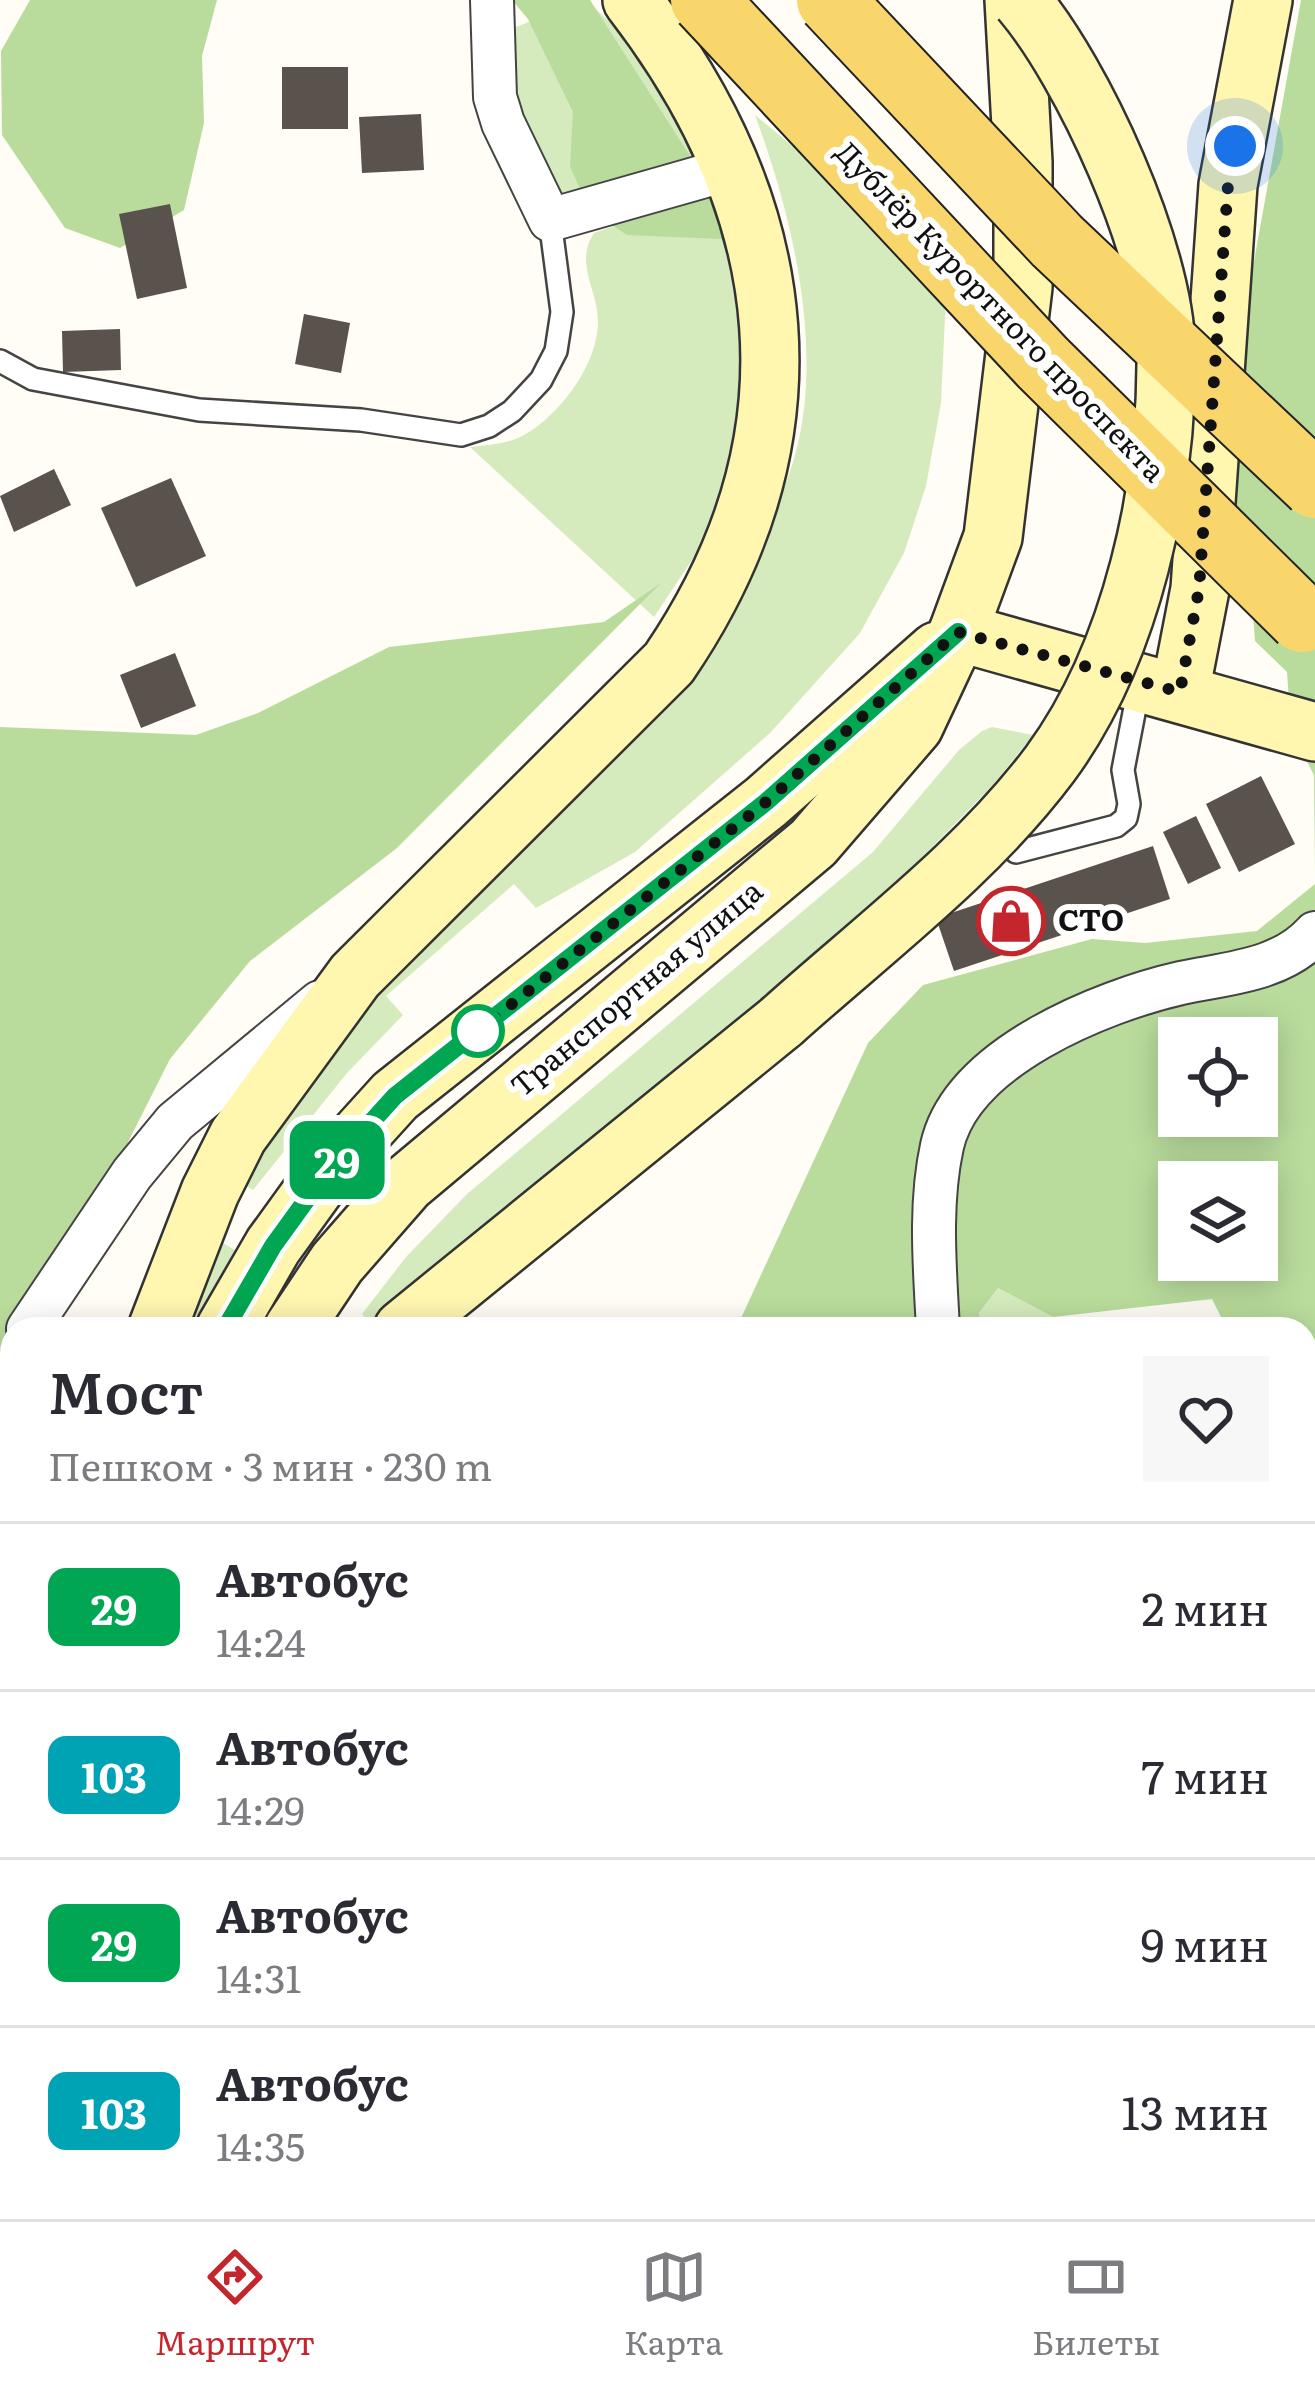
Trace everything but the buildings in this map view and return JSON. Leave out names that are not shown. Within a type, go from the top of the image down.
[{"type":"main road","points":[[162,1317],[210,1192],[238,1136],[355,976],[670,663],[703,614],[738,536],[761,468],[770,371],[765,280],[733,169],[703,103],[632,0]]},
{"type":"main road","name":"Дублёр Курортного проспекта","points":[[704,0],[1043,363],[1302,619]]},
{"type":"main road","points":[[830,0],[1057,241],[1315,485]]},
{"type":"main road","points":[[418,1317],[781,1022],[971,852],[1050,763],[1095,687],[1132,592],[1150,522],[1166,347],[1160,301],[1117,170],[1077,77],[1018,0]]},
{"type":"main road","name":"Транспортная улица","points":[[301,1317],[337,1263],[406,1184],[813,843],[914,726],[958,632],[994,537],[1024,287],[1018,0]]},
{"type":"main road","points":[[1160,686],[1199,589],[1228,185],[1263,0]]},
{"type":"main road","points":[[958,632],[1315,733]]},
{"type":"main road","name":"Транспортная улица","points":[[232,1317],[273,1246],[328,1170],[395,1096],[766,802],[958,632]]},
{"type":"street","points":[[492,0],[495,97],[550,220],[733,169]]},
{"type":"street","points":[[938,1317],[935,1196],[942,1142],[958,1108],[981,1082],[1037,1037],[1118,999],[1281,959],[1315,933]]},
{"type":"street","points":[[36,1317],[132,1174],[175,1122],[355,976]]},
{"type":"lane","points":[[0,361],[33,379],[199,410],[362,420],[460,435],[489,426],[512,411],[541,380],[556,351],[562,311],[550,220]]},
{"type":"lane","points":[[1016,852],[1116,826],[1126,818],[1130,804],[1123,770],[1160,686]]},
{"type":"green space","points":[[30,0],[217,0],[202,56],[204,123],[184,210],[120,248],[65,228],[2,135],[1,51]]},
{"type":"green space","points":[[512,0],[590,0],[744,240],[627,235],[589,210],[570,166],[573,112],[528,19]]},
{"type":"green space","points":[[584,0],[635,52],[699,157],[579,208],[551,191],[509,83],[511,29]]},
{"type":"green space","points":[[1301,0],[1315,0],[1315,873],[1314,775],[1291,731],[1287,672],[1255,641],[1252,600],[1224,465],[1232,293],[1251,278]]},
{"type":"green space","points":[[755,115],[801,153],[946,295],[941,403],[926,486],[904,553],[860,633],[770,733],[635,852],[536,908],[514,884],[386,996],[403,1015],[347,1073],[253,1190],[227,1174],[775,506],[793,461],[804,413],[807,362],[796,259]]},
{"type":"green space","points":[[699,197],[745,258],[741,440],[704,542],[654,617],[470,447],[511,440],[538,426],[563,402],[584,371],[598,322],[586,266],[594,233]]},
{"type":"green space","points":[[661,583],[397,848],[250,961],[170,1059],[73,1251],[61,1317],[0,1317],[0,727],[196,735],[258,713],[389,647],[604,622]]},
{"type":"green space","points":[[992,727],[1033,735],[993,785],[889,891],[390,1317],[365,1317],[362,1314],[406,1257],[467,1194],[873,852],[959,750]]},
{"type":"green space","points":[[1315,884],[1315,1317],[1221,1317],[1212,1299],[1053,1317],[998,1288],[980,1317],[742,1317],[868,1043],[923,985],[1092,939],[1145,943],[1257,931]]},
{"type":"green space","points":[[215,1238],[243,1255],[209,1317],[185,1317]]},
{"type":"green space","points":[[998,1288],[1053,1317],[980,1317]]},
{"type":"bus line","name":"29","points":[[232,1317],[273,1246],[328,1170],[395,1096],[766,802],[958,632]]},
{"type":"place","name":"СТО","points":[[1011,921]]},
{"type":"route","points":[[478,1031],[766,802],[958,632],[1180,692],[1199,589],[1228,185],[1235,146]]}]
